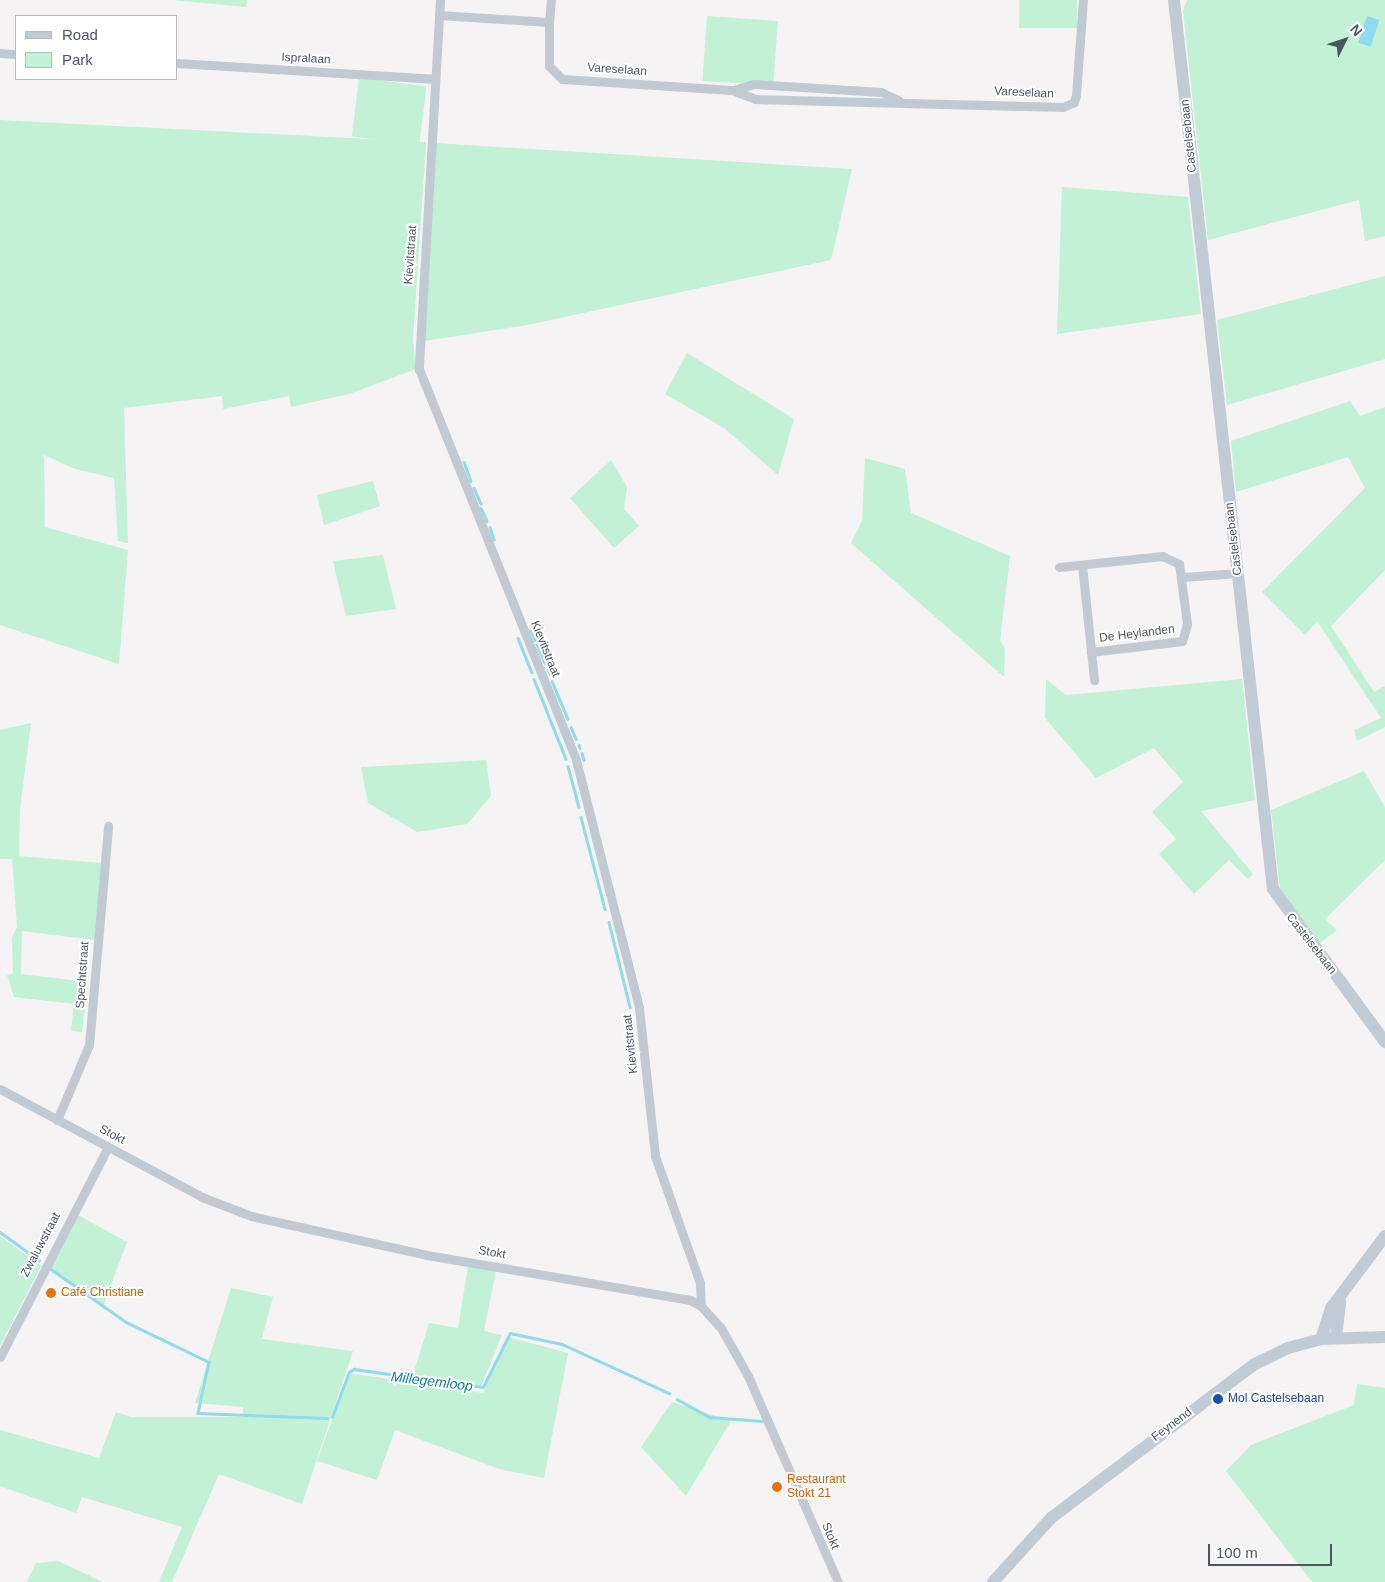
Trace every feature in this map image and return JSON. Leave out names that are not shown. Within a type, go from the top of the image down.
[{"type":"street","name":"Kievitstraat","points":[[440,0],[434,79],[419,369],[576,760],[639,1008],[655,1156],[700,1284],[701,1306]]},
{"type":"street","name":"Vareselaan","points":[[551,0],[549,66],[562,78],[732,90],[755,99],[880,104],[898,100],[1063,107],[1074,102],[1083,0]]},
{"type":"street","name":"Castelsebaan","points":[[1174,0],[1275,896],[1385,1042]]},
{"type":"street","points":[[439,15],[549,22]]},
{"type":"street","points":[[0,53],[15,54]]},
{"type":"street","name":"Ispralaan","points":[[178,63],[434,79]]},
{"type":"street","name":"Vareselaan","points":[[732,90],[754,84],[881,92],[898,100]]},
{"type":"street","points":[[1059,567],[1162,556],[1179,564],[1183,577],[1238,573]]},
{"type":"street","name":"De Heylanden","points":[[1082,565],[1094,680]]},
{"type":"street","name":"De Heylanden","points":[[1091,652],[1182,641],[1187,624],[1183,577]]},
{"type":"street","name":"Spechtstraat","points":[[57,1120],[88,1045],[108,826]]},
{"type":"street","name":"Stokt","points":[[0,1089],[202,1197],[251,1216],[427,1255],[690,1300],[701,1306],[721,1328],[748,1376],[838,1582]]},
{"type":"street","name":"Zwaluwstraat","points":[[0,1357],[108,1147]]},
{"type":"street","points":[[1321,1339],[1327,1316],[1340,1302],[1385,1236]]},
{"type":"street","points":[[1336,1336],[1340,1302]]},
{"type":"street","name":"Feynend","points":[[993,1582],[1051,1518],[1225,1385],[1274,1354],[1336,1336],[1385,1337]]},
{"type":"green space","points":[[173,0],[247,0],[246,7]]},
{"type":"green space","points":[[1019,0],[1077,0],[1077,28],[1019,28]]},
{"type":"green space","points":[[1187,0],[1385,0],[1385,236],[1365,241],[1359,200],[1208,240],[1183,11]]},
{"type":"green space","points":[[707,16],[778,21],[773,86],[702,81]]},
{"type":"green space","points":[[359,78],[426,86],[419,145],[352,137]]},
{"type":"green space","points":[[0,120],[426,142],[413,339],[416,369],[349,394],[291,407],[289,396],[223,409],[222,396],[124,408],[128,543],[118,541],[114,478],[75,469],[44,455],[45,527],[128,550],[119,664],[0,625]]},
{"type":"green space","points":[[435,143],[852,169],[831,260],[527,325],[424,341]]},
{"type":"green space","points":[[1062,187],[1188,197],[1201,314],[1057,334]]},
{"type":"green space","points":[[1385,276],[1385,359],[1227,405],[1217,320]]},
{"type":"green space","points":[[687,353],[794,419],[778,475],[724,428],[665,394]]},
{"type":"green space","points":[[1350,401],[1360,416],[1385,407],[1385,570],[1331,626],[1374,692],[1385,686],[1385,727],[1357,741],[1354,730],[1381,718],[1317,621],[1305,635],[1262,592],[1365,488],[1348,457],[1236,492],[1231,441]]},
{"type":"green space","points":[[865,458],[905,469],[911,513],[1010,556],[1000,641],[1005,648],[1004,677],[851,543],[862,521]]},
{"type":"green space","points":[[611,460],[627,487],[624,509],[639,526],[614,548],[570,498]]},
{"type":"green space","points":[[373,481],[380,506],[324,525],[317,495]]},
{"type":"green space","points":[[383,555],[396,609],[346,616],[333,561]]},
{"type":"green space","points":[[1046,679],[1066,695],[1242,679],[1255,800],[1201,811],[1253,874],[1248,879],[1229,860],[1194,894],[1159,854],[1176,839],[1152,812],[1183,782],[1154,748],[1096,778],[1045,718]]},
{"type":"green space","points":[[31,723],[20,809],[19,856],[102,863],[95,940],[22,931],[21,974],[88,982],[82,1032],[71,1031],[74,1004],[14,997],[7,975],[13,973],[12,938],[17,927],[12,859],[0,859],[0,730]]},
{"type":"green space","points":[[486,760],[491,796],[467,824],[417,832],[368,803],[361,767]]},
{"type":"green space","points":[[1364,771],[1385,807],[1385,860],[1325,919],[1337,930],[1320,943],[1280,889],[1271,810]]},
{"type":"green space","points":[[76,1214],[127,1242],[103,1306],[49,1269]]},
{"type":"green space","points":[[0,1236],[41,1266],[0,1346]]},
{"type":"green space","points":[[468,1267],[496,1271],[484,1331],[502,1335],[481,1387],[412,1378],[429,1323],[458,1328]]},
{"type":"green space","points":[[231,1288],[273,1297],[259,1349],[262,1339],[353,1351],[302,1504],[219,1474],[172,1582],[159,1582],[182,1527],[82,1497],[76,1513],[0,1486],[0,1430],[99,1458],[116,1412],[131,1417],[243,1417],[243,1407],[195,1403]]},
{"type":"green space","points":[[508,1337],[568,1353],[544,1478],[499,1469],[395,1430],[377,1480],[317,1461],[349,1373],[483,1393]]},
{"type":"green space","points":[[1357,1384],[1385,1388],[1385,1582],[1312,1582],[1226,1471],[1251,1445],[1354,1405]]},
{"type":"green space","points":[[672,1402],[731,1421],[686,1496],[641,1447]]},
{"type":"green space","points":[[58,1561],[103,1582],[27,1582],[36,1563]]},
{"type":"water","points":[[1367,16],[1379,20],[1371,47],[1358,43]]},
{"type":"waterway","points":[[464,462],[471,481]]},
{"type":"waterway","points":[[474,488],[481,504]]},
{"type":"waterway","points":[[481,508],[487,521]]},
{"type":"waterway","points":[[490,527],[494,539]]},
{"type":"waterway","points":[[531,630],[545,663]]},
{"type":"waterway","points":[[518,638],[532,672]]},
{"type":"waterway","points":[[548,669],[550,674]]},
{"type":"waterway","points":[[534,679],[566,759]]},
{"type":"waterway","points":[[552,681],[568,719]]},
{"type":"waterway","points":[[571,727],[576,739]]},
{"type":"waterway","points":[[582,753],[584,760]]},
{"type":"waterway","points":[[568,766],[579,807]]},
{"type":"waterway","points":[[581,817],[605,909]]},
{"type":"waterway","points":[[609,922],[630,1007]]},
{"type":"waterway","name":"Millegemloop","points":[[0,1232],[39,1260]]},
{"type":"waterway","name":"Millegemloop","points":[[51,1269],[126,1322],[209,1362],[198,1413],[327,1418]]},
{"type":"waterway","name":"Millegemloop","points":[[332,1417],[349,1372],[354,1369],[483,1387],[510,1333],[562,1344],[669,1393]]},
{"type":"waterway","name":"Millegemloop","points":[[677,1399],[710,1417],[762,1421]]},
{"type":"place","name":"Café Christiane","points":[[51,1293]]},
{"type":"place","name":"Mol Castelsebaan","points":[[1218,1399]]},
{"type":"place","name":"Restaurant Stokt 21","points":[[777,1487]]}]
